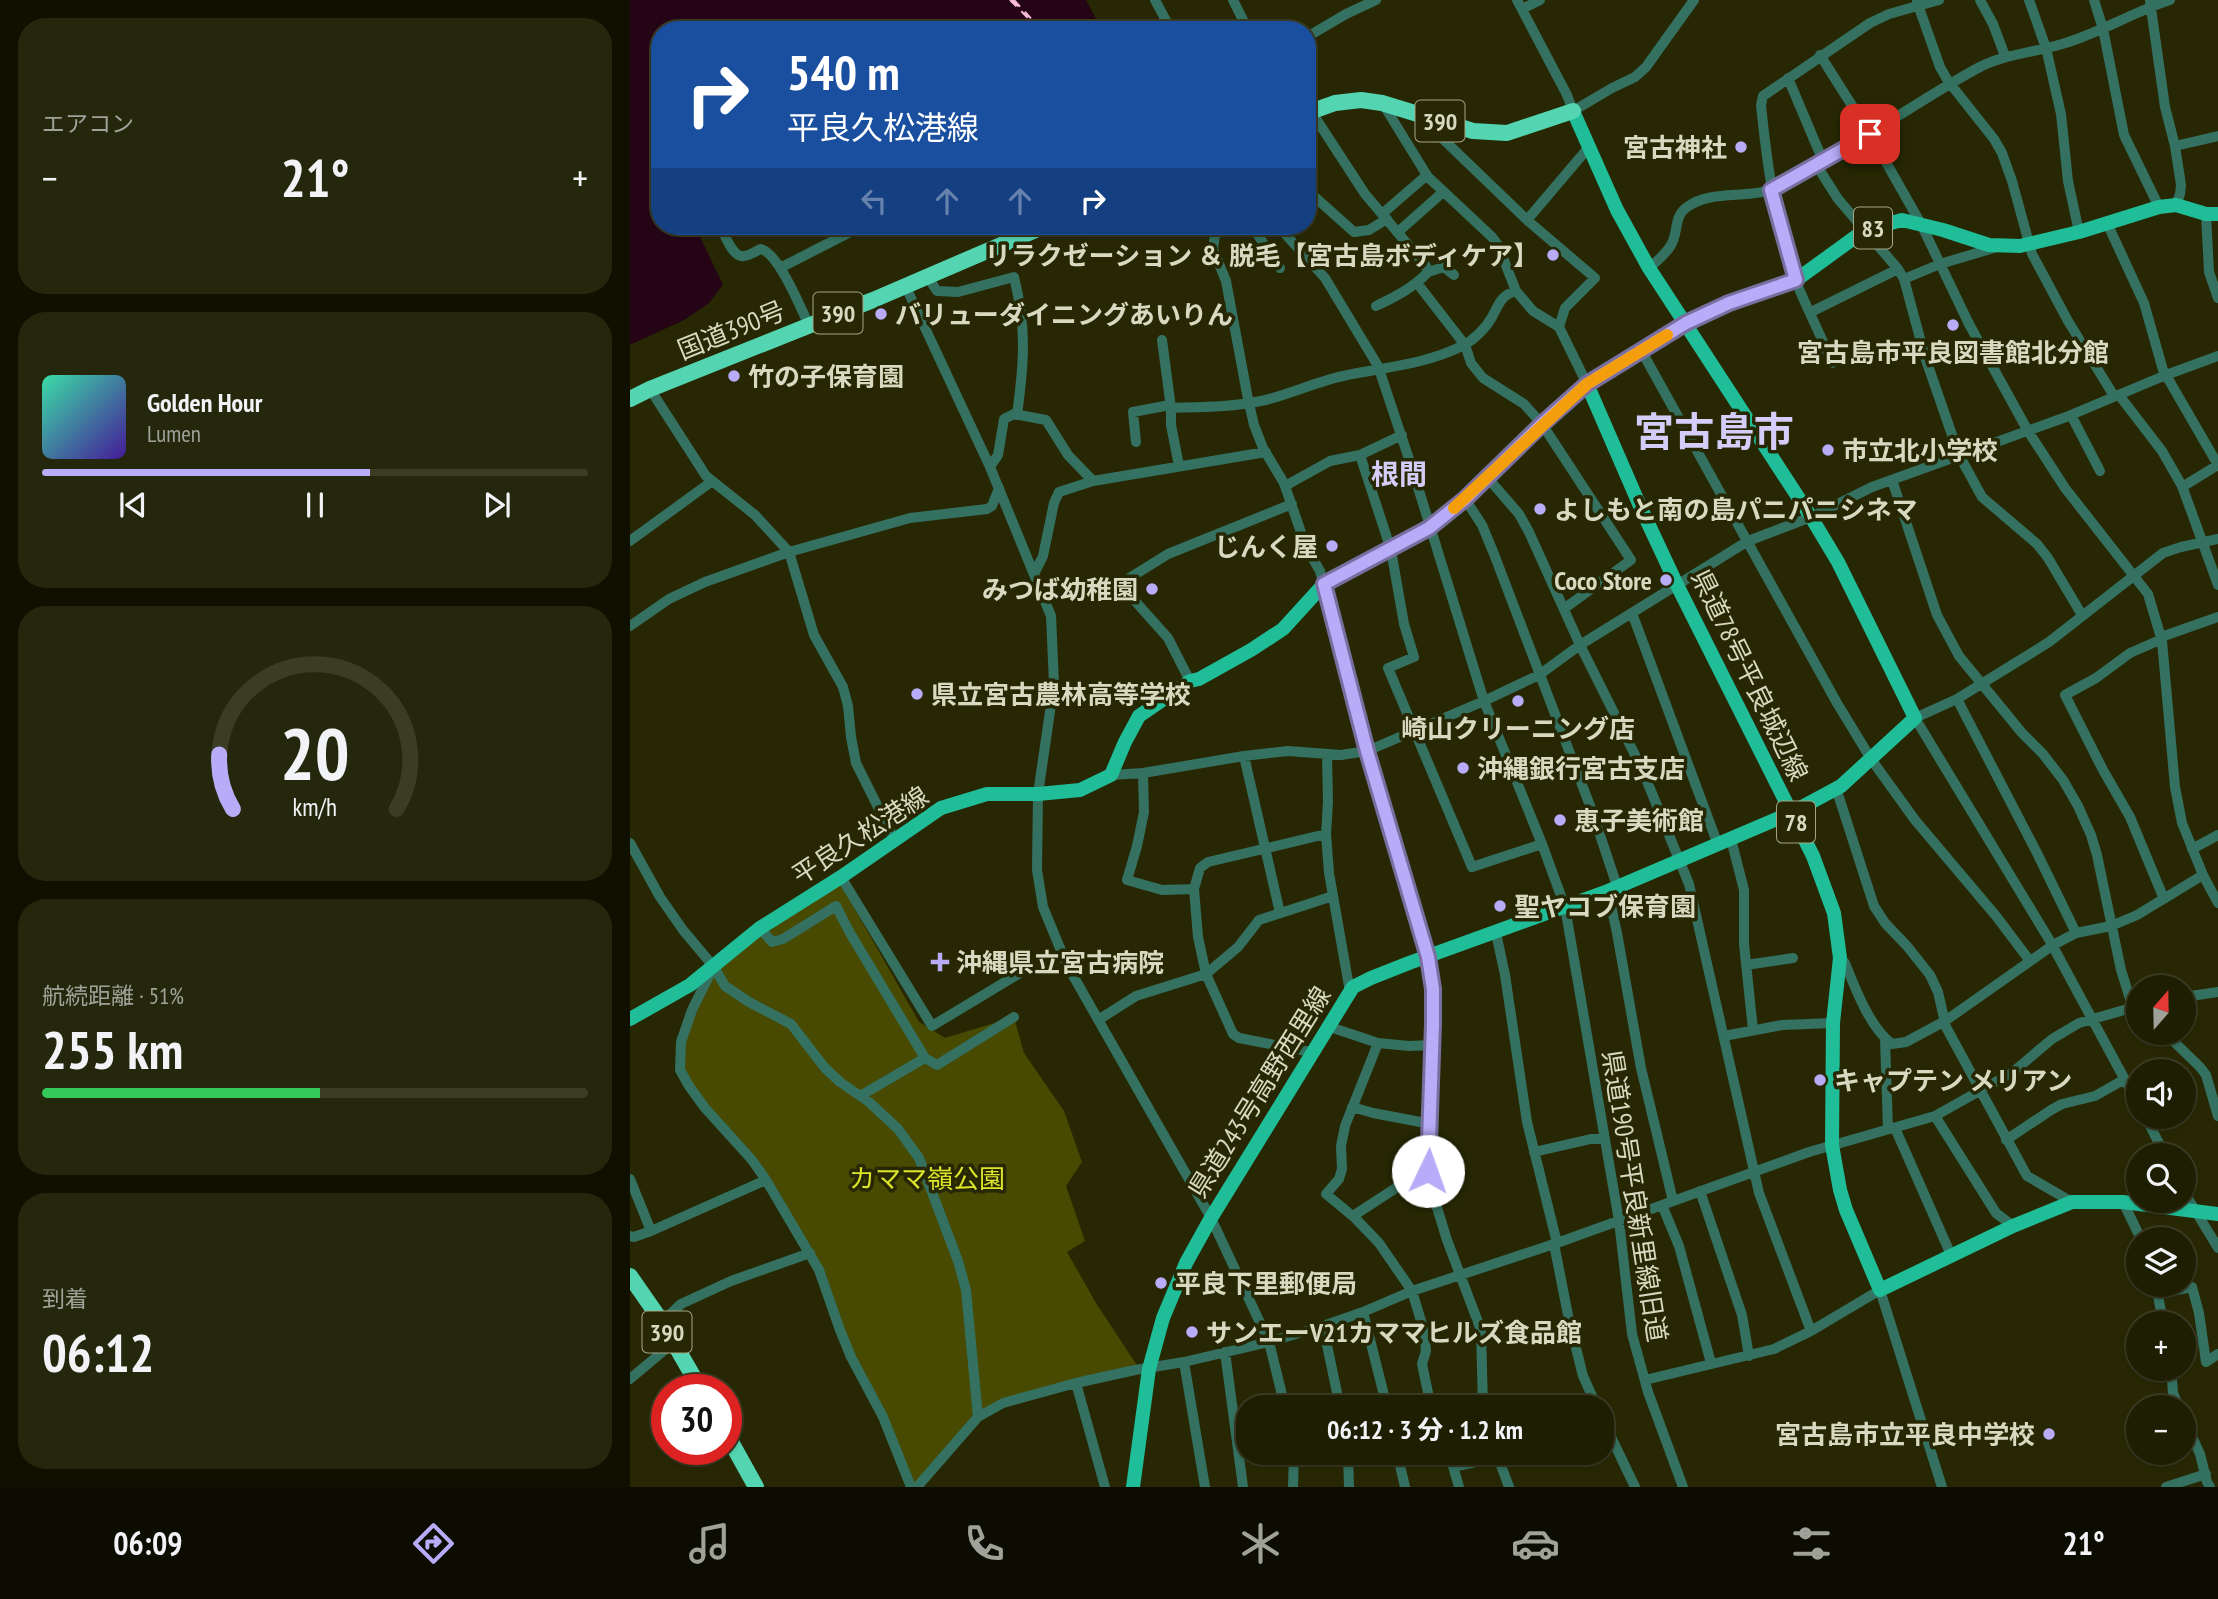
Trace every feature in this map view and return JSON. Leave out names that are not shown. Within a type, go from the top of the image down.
[{"type":"highway","name":"390","points":[[1316,110],[1335,103],[1361,100],[1382,103],[1473,131],[1507,133],[1573,111]]},
{"type":"highway","name":"国道390号","points":[[630,399],[1023,235]]},
{"type":"highway","name":"390","points":[[630,1276],[662,1322],[692,1374]]},
{"type":"highway","points":[[742,1462],[756,1487]]},
{"type":"main road","points":[[1573,111],[1617,210],[1649,268],[1838,562],[1915,718]]},
{"type":"main road","name":"83","points":[[1686,323],[1729,303],[1796,280],[1866,230],[1902,220],[1989,245],[2006,246],[2029,244],[2079,232],[2159,207],[2176,205],[2212,214]]},
{"type":"main road","points":[[1111,775],[1139,716],[1190,681],[1199,679],[1251,650],[1283,629],[1324,584],[1429,528],[1465,499],[1587,384],[1686,323]]},
{"type":"main road","name":"県道78号平良城辺線","points":[[1587,384],[1677,585],[1813,856],[1834,913],[1840,958],[1833,1023],[1832,1145],[1846,1210],[1880,1290]]},
{"type":"main road","name":"県道243号高野西里線","points":[[1133,1487],[1149,1369],[1163,1318],[1186,1263],[1210,1218],[1353,987],[1680,862],[1791,813],[1836,788],[1915,718]]},
{"type":"main road","name":"平良久松港線","points":[[630,1019],[690,985],[760,928],[841,877],[941,808],[987,794],[1038,794],[1080,790],[1111,775]]},
{"type":"main road","points":[[1880,1290],[2013,1226],[2072,1202],[2126,1202]]},
{"type":"main road","points":[[2196,1212],[2218,1214]]},
{"type":"street","points":[[1155,0],[1166,21]]},
{"type":"street","points":[[1233,0],[1244,21]]},
{"type":"street","points":[[1316,32],[1376,0]]},
{"type":"street","points":[[1539,0],[1520,4],[1573,111],[1635,77],[1646,68],[1694,0]]},
{"type":"street","points":[[1832,363],[1796,280],[1771,190],[1761,104],[1763,96],[1870,23],[1917,3],[1938,0]]},
{"type":"street","points":[[1980,0],[1993,24],[2005,57]]},
{"type":"street","points":[[2029,0],[2046,48],[2061,114],[2068,181],[2079,232]]},
{"type":"street","points":[[2094,0],[2103,29],[2124,135],[2159,207]]},
{"type":"street","points":[[1649,268],[1671,246],[1677,218],[1690,205],[1702,200],[1771,190],[1870,134],[1976,68],[2005,57],[2071,41],[2103,29],[2150,3],[2170,0]]},
{"type":"street","points":[[1917,3],[1940,67],[2002,153],[2029,244],[2068,321],[2116,396],[2162,451],[2182,487],[2218,584]]},
{"type":"street","points":[[2150,3],[2165,107],[2181,185],[2176,205]]},
{"type":"street","points":[[1820,55],[1870,134],[1921,224],[1969,324],[2028,431],[2065,488],[2148,594],[2161,638],[2175,788],[2182,823],[2203,875],[2218,903]]},
{"type":"street","points":[[1788,78],[1820,163],[1838,199],[1901,274],[1925,357],[1959,455],[1982,497],[2037,544],[2048,558],[2082,615]]},
{"type":"street","points":[[1382,103],[1427,175],[1498,245],[1516,290],[1534,312],[1559,327],[1587,384]]},
{"type":"street","points":[[1416,114],[1527,220],[1595,278],[1565,308],[1559,327]]},
{"type":"street","points":[[1316,122],[1365,194],[1426,266],[1428,272]]},
{"type":"street","points":[[2175,146],[2218,136]]},
{"type":"street","points":[[1527,220],[1589,147]]},
{"type":"street","points":[[1316,198],[1354,232],[1369,230],[1427,175]]},
{"type":"street","points":[[1398,232],[1443,192]]},
{"type":"street","points":[[2212,214],[2209,272],[2218,298]]},
{"type":"street","points":[[2107,223],[2144,303],[2166,375],[2218,465],[2182,487]]},
{"type":"street","points":[[725,235],[737,254],[745,256],[764,249],[780,268],[809,325]]},
{"type":"street","points":[[780,268],[844,235]]},
{"type":"street","points":[[1002,235],[1006,242]]},
{"type":"street","points":[[1215,235],[1213,249],[1226,281],[1254,425],[1265,452],[1285,486],[1306,547],[1320,571],[1367,751],[1428,957],[1433,989],[1429,1176],[1447,1240],[1481,1330],[1483,1395]]},
{"type":"street","points":[[1258,235],[1280,268]]},
{"type":"street","name":"県道190号平良新里線旧道","points":[[1286,235],[1325,278],[1378,369],[1402,435],[1484,701],[1542,844],[1564,907],[1619,1221],[1632,1334],[1678,1485]]},
{"type":"street","points":[[1811,312],[1901,274],[2006,246]]},
{"type":"street","points":[[1376,306],[1418,283],[1428,272],[1444,267],[1454,275]]},
{"type":"street","points":[[927,276],[937,291],[958,292],[1014,277],[1021,304],[1025,357],[1017,415]]},
{"type":"street","points":[[1418,283],[1465,345],[1472,363],[1483,378],[1524,404],[1542,424],[1631,560],[1565,608]]},
{"type":"street","points":[[905,285],[990,467],[1051,616],[1054,684],[1038,794],[1037,870],[1043,907],[1066,965],[1210,1218],[1269,1342],[1283,1395]]},
{"type":"street","points":[[1136,442],[1133,412],[1170,406],[1265,400],[1324,380],[1432,359],[1465,345],[1478,335],[1492,319],[1497,303],[1516,290]]},
{"type":"street","points":[[1162,340],[1171,425],[1179,466]]},
{"type":"street","points":[[1641,350],[1837,703],[1871,759],[1915,820],[2030,961]]},
{"type":"street","points":[[1111,775],[1143,773],[1288,751],[1341,755],[1367,751],[1539,675],[1580,645],[1748,541],[1811,517],[1872,487],[2071,415],[2218,356]]},
{"type":"street","points":[[650,389],[711,482],[755,515],[789,552],[814,635],[844,687],[856,763],[894,839]]},
{"type":"street","points":[[990,467],[998,455],[1004,419],[1014,414],[1046,420],[1068,455],[1093,481]]},
{"type":"street","points":[[2071,415],[2100,471]]},
{"type":"street","points":[[1285,486],[1330,461],[1360,455],[1402,435]]},
{"type":"street","points":[[1034,574],[1044,556],[1054,503],[1059,492],[1093,481],[1265,452]]},
{"type":"street","points":[[1360,455],[1391,550],[1404,624],[1414,657],[1388,668],[1472,867],[1542,844]]},
{"type":"street","points":[[1487,477],[1519,514],[1642,769],[1680,862],[1695,904],[1764,1209],[1811,1331]]},
{"type":"street","points":[[1892,480],[1937,615],[1959,656],[2035,748],[2043,754],[2078,806],[2097,855],[2121,970],[2126,982]]},
{"type":"street","points":[[630,541],[711,482]]},
{"type":"street","points":[[630,626],[669,599],[705,582],[789,552],[910,518],[987,509],[992,506],[999,488]]},
{"type":"street","points":[[1465,499],[1482,526],[1494,554],[1592,811],[1612,889],[1641,1068],[1667,1203],[1711,1363]]},
{"type":"street","points":[[1190,681],[1168,638],[1127,592],[1123,582],[1168,554],[1292,504]]},
{"type":"street","points":[[2006,1140],[2062,1104],[2095,1096],[2125,1079],[2053,945],[1915,718],[1956,699],[2049,642],[2162,553],[2218,539]]},
{"type":"street","points":[[1632,613],[1744,890],[1744,944],[1754,1030]]},
{"type":"street","points":[[2164,899],[2130,817],[2065,695],[2096,678],[2130,653],[2161,638],[2218,617]]},
{"type":"street","points":[[1956,699],[2076,933]]},
{"type":"street","points":[[1327,754],[1326,834],[1333,896],[1350,992]]},
{"type":"street","points":[[1244,756],[1280,913]]},
{"type":"street","points":[[1143,773],[1143,812],[1128,880],[1163,890],[1194,889]]},
{"type":"street","points":[[1836,788],[1874,906],[1885,923],[1930,975],[1938,992],[1946,1027],[2006,1140],[2027,1176],[2072,1202]]},
{"type":"street","points":[[1311,1052],[1240,1038],[1233,1034],[1206,974],[1198,937],[1194,889],[1203,864],[1326,834]]},
{"type":"street","points":[[2192,849],[2218,835]]},
{"type":"street","points":[[630,843],[668,908],[725,986],[791,1024],[825,1068],[898,1129],[919,1158],[958,1261],[966,1290],[978,1417]]},
{"type":"street","points":[[630,869],[643,863]]},
{"type":"street","points":[[1840,958],[1845,963],[1870,1017],[1885,1039],[1892,1044],[1906,1042],[1945,1021],[2053,945],[2076,933],[2111,926],[2137,915],[2203,875]]},
{"type":"street","points":[[841,877],[932,1026],[1020,973]]},
{"type":"street","points":[[1098,1020],[1136,996],[1206,974],[1238,947],[1259,920],[1333,896]]},
{"type":"street","points":[[760,928],[772,942],[783,939],[836,906],[925,1058],[937,1065],[1014,1017]]},
{"type":"street","points":[[1496,933],[1534,1152],[1556,1243],[1569,1320],[1583,1376],[1592,1395]]},
{"type":"street","points":[[1746,965],[1793,958]]},
{"type":"street","points":[[713,967],[692,1010],[681,1042],[680,1070],[705,1108],[752,1160],[810,1253],[825,1283],[851,1357],[883,1417],[911,1487]]},
{"type":"street","points":[[2196,995],[2218,992]]},
{"type":"street","points":[[917,1487],[978,1417],[1003,1403],[1076,1383],[1269,1342],[1322,1326],[1412,1291],[1832,1145],[1935,1116],[2013,1072],[2058,1035],[2079,1023],[2126,1011]]},
{"type":"street","points":[[1724,1036],[1782,1025],[1833,1023]]},
{"type":"street","points":[[1327,1026],[1378,1043],[1433,1045]]},
{"type":"street","points":[[1885,1039],[1891,1128],[1951,1255]]},
{"type":"street","points":[[1378,1043],[1352,1107],[1340,1146],[1342,1169],[1339,1179],[1326,1194],[1353,1216],[1379,1243],[1412,1291],[1423,1331],[1426,1351],[1422,1364],[1428,1395]]},
{"type":"street","points":[[2177,1045],[2206,1075],[2218,1116]]},
{"type":"street","points":[[860,1096],[925,1058]]},
{"type":"street","points":[[1352,1107],[1431,1124]]},
{"type":"street","points":[[1935,1116],[1996,1213],[2013,1226]]},
{"type":"street","points":[[1534,1152],[1591,1139],[1604,1139]]},
{"type":"street","points":[[1353,1216],[1399,1186],[1429,1176]]},
{"type":"street","points":[[630,1178],[651,1231]]},
{"type":"street","points":[[630,1236],[651,1231],[766,1180]]},
{"type":"street","points":[[1700,1191],[1742,1315],[1749,1356]]},
{"type":"street","points":[[2123,1202],[2134,1227]]},
{"type":"street","points":[[2196,1213],[2218,1248]]},
{"type":"street","points":[[662,1322],[681,1304],[706,1292],[810,1253]]},
{"type":"street","points":[[1645,1380],[1774,1349],[1811,1331],[1880,1290],[1942,1487]]},
{"type":"street","points":[[2195,1297],[2206,1362],[2218,1354]]},
{"type":"street","points":[[1363,1312],[1384,1395]]},
{"type":"street","points":[[1322,1326],[1337,1395]]},
{"type":"street","points":[[630,1379],[674,1342]]},
{"type":"street","points":[[1225,1352],[1243,1487]]},
{"type":"street","points":[[1184,1362],[1205,1487]]},
{"type":"street","points":[[1076,1383],[1105,1487]]},
{"type":"street","points":[[1614,1443],[1635,1487]]},
{"type":"street","points":[[2196,1444],[2210,1487]]},
{"type":"street","points":[[1293,1487],[1294,1465]]},
{"type":"street","points":[[1348,1465],[1349,1487]]},
{"type":"street","points":[[1400,1465],[1405,1487]]},
{"type":"street","points":[[1459,1487],[1453,1467],[1460,1465]]},
{"type":"street","points":[[1501,1465],[1509,1487]]},
{"type":"street","points":[[2166,1487],[2206,1474]]},
{"type":"green space","name":"カママ嶺公園","points":[[840,883],[919,1022],[945,1038],[1014,1017],[1024,1053],[1064,1111],[1082,1162],[1066,1186],[1085,1241],[1067,1252],[1096,1303],[1140,1370],[1076,1383],[978,1417],[912,1487],[809,1253],[766,1180],[680,1070],[682,1039],[710,970]]},
{"type":"shaded area","points":[[630,0],[1086,0],[1097,21],[651,21],[651,235],[699,235],[723,285],[709,303],[686,319],[630,345]]},
{"type":"ferry route","points":[[1010,0],[1031,21]]},
{"type":"ferry route","points":[[1012,0],[1021,9]]},
{"type":"ferry route","points":[[1014,0],[1033,21]]},
{"type":"slow traffic","points":[[1454,508],[1587,384],[1667,335]]},
{"type":"place","name":"宮古神社","points":[[1741,147]]},
{"type":"place","name":"リラクゼーション ＆ 脱毛【宮古島ボディケア】","points":[[1553,255]]},
{"type":"place","name":"バリューダイニングあいりん","points":[[881,314]]},
{"type":"place","name":"宮古島市平良図書館北分館","points":[[1953,325]]},
{"type":"place","name":"竹の子保育園","points":[[734,376]]},
{"type":"place","name":"市立北小学校","points":[[1828,450]]},
{"type":"place","name":"よしもと南の島パニパニシネマ","points":[[1540,509]]},
{"type":"place","name":"じんく屋","points":[[1332,546]]},
{"type":"place","name":"Coco Store","points":[[1666,580]]},
{"type":"place","name":"みつば幼稚園","points":[[1152,589]]},
{"type":"place","name":"県立宮古農林高等学校","points":[[917,694]]},
{"type":"place","name":"崎山クリーニング店","points":[[1518,701]]},
{"type":"place","name":"沖縄銀行宮古支店","points":[[1463,768]]},
{"type":"place","name":"恵子美術館","points":[[1560,820]]},
{"type":"place","name":"聖ヤコブ保育園","points":[[1500,906]]},
{"type":"place","name":"沖縄県立宮古病院","points":[[940,962]]},
{"type":"place","name":"キャプテン メリアン","points":[[1820,1080]]},
{"type":"place","name":"平良下里郵便局","points":[[1161,1283]]},
{"type":"place","name":"サンエーV21カママヒルズ食品館","points":[[1192,1332]]},
{"type":"place","name":"宮古島市立平良中学校","points":[[2049,1434]]},
{"type":"district","name":"宮古島市","points":[[1714,431]]},
{"type":"district","name":"根間","points":[[1399,473]]},
{"type":"route","points":[[1428,1171],[1433,1024],[1433,989],[1428,957],[1367,751],[1324,584],[1429,528],[1465,499],[1587,384],[1616,365],[1686,323],[1729,303],[1796,280],[1771,190],[1870,134]]}]
